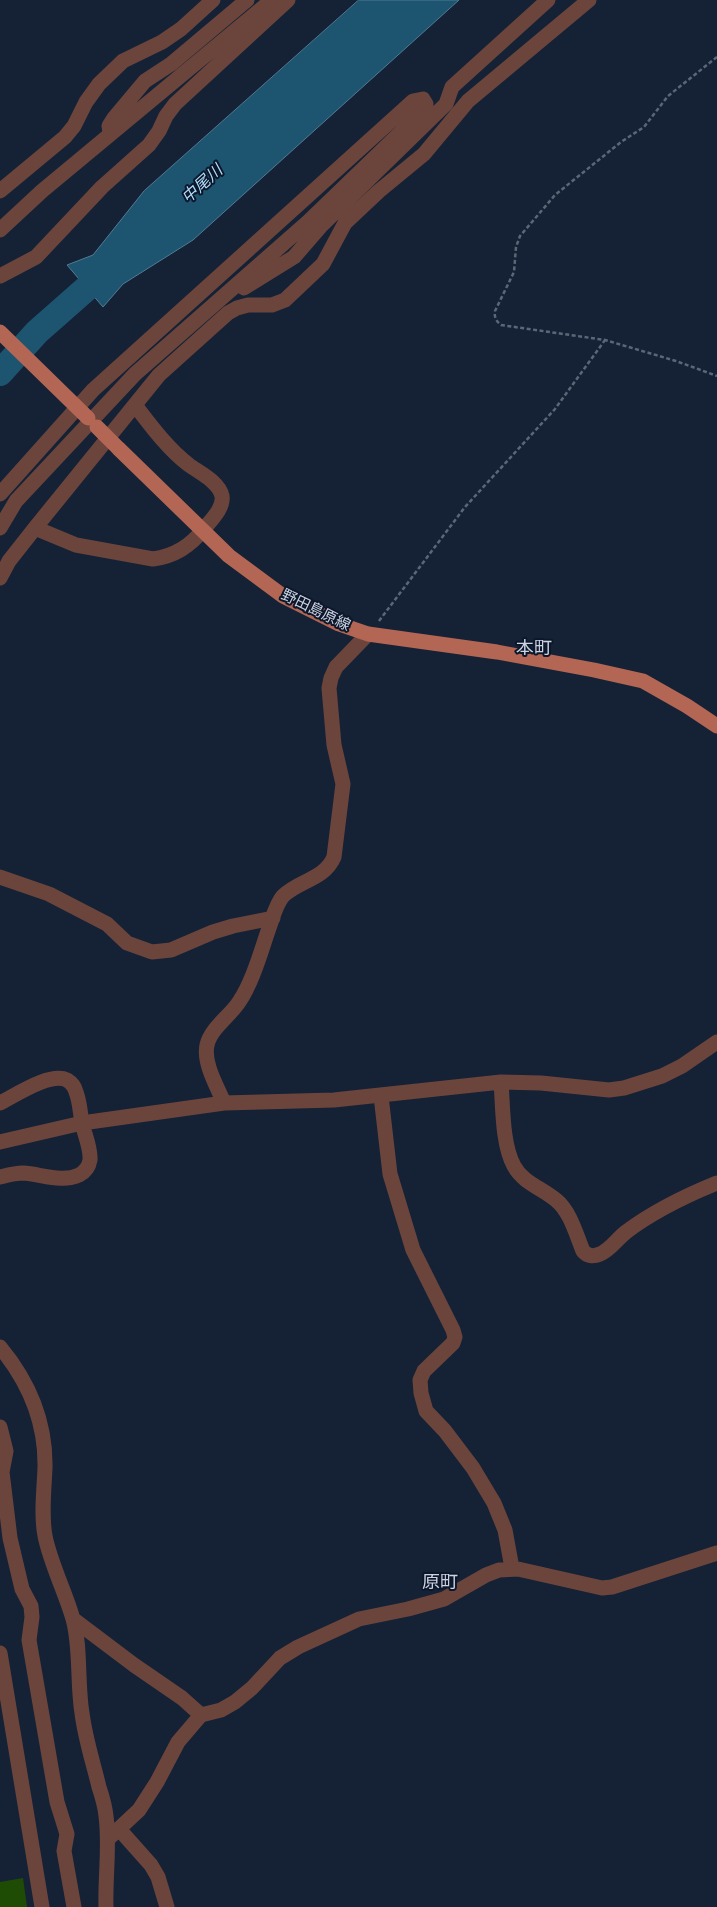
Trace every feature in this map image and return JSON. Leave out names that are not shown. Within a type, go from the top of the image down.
[{"type":"main road","name":"野田島原線","points":[[0,332],[202,531],[229,556],[283,596],[339,624],[368,634],[497,652],[643,681],[688,706],[717,726]]},
{"type":"street","points":[[0,191],[65,137],[74,126],[86,102],[99,84],[123,61],[162,42],[181,29],[213,0]]},
{"type":"street","points":[[110,134],[110,126],[114,118],[146,81],[172,64],[247,0]]},
{"type":"street","points":[[0,230],[42,191],[272,0]]},
{"type":"street","points":[[0,276],[36,258],[102,187],[149,145],[175,104],[288,0]]},
{"type":"street","points":[[236,287],[239,289],[248,287],[294,257],[320,227],[446,104],[452,87],[548,0]]},
{"type":"street","points":[[0,578],[9,561],[159,376],[228,313],[248,305],[272,305],[285,300],[323,264],[345,223],[424,154],[468,101],[589,0]]},
{"type":"street","points":[[0,494],[93,390],[413,101],[424,99],[426,104],[424,110],[308,222],[135,374],[16,501],[0,528]]},
{"type":"street","points":[[35,528],[76,545],[153,559],[179,552],[202,531],[220,508],[222,497],[219,490],[214,483],[187,463],[154,429],[135,405]]},
{"type":"street","points":[[224,1103],[210,1068],[207,1044],[210,1036],[239,1002],[257,963],[273,918],[284,896],[324,871],[334,857],[343,784],[334,745],[329,688],[336,667],[368,634]]},
{"type":"street","points":[[0,876],[49,894],[107,924],[127,944],[152,952],[170,950],[213,932],[233,926],[273,918]]},
{"type":"street","points":[[0,1142],[82,1123],[224,1103],[334,1100],[500,1082],[541,1083],[609,1090],[624,1088],[662,1076],[682,1066],[717,1042]]},
{"type":"street","points":[[0,1103],[44,1081],[60,1078],[67,1080],[76,1090],[82,1123],[90,1151],[87,1169],[81,1174],[70,1178],[23,1173],[0,1177]]},
{"type":"street","points":[[500,1082],[507,1144],[514,1166],[520,1175],[563,1206],[586,1254],[595,1256],[601,1254],[626,1232],[675,1201],[717,1183]]},
{"type":"street","points":[[380,1096],[390,1174],[413,1250],[455,1337],[453,1343],[424,1371],[420,1380],[426,1411],[445,1430],[473,1468],[494,1503],[505,1530],[512,1568]]},
{"type":"street","points":[[0,1347],[11,1360],[28,1389],[40,1418],[44,1440],[43,1520],[45,1537],[73,1619],[76,1635],[78,1688],[82,1716],[106,1814],[113,1834],[106,1882],[106,1907]]},
{"type":"street","points":[[0,1427],[6,1451],[2,1472],[10,1538],[22,1590],[31,1606],[32,1616],[29,1640],[57,1802],[67,1834],[64,1851],[74,1907]]},
{"type":"street","points":[[113,1834],[139,1810],[157,1782],[178,1742],[202,1715],[221,1710],[235,1702],[252,1688],[280,1658],[298,1647],[359,1620],[408,1609],[444,1598],[486,1575],[512,1568],[602,1588],[612,1587],[717,1552]]},
{"type":"street","points":[[73,1619],[134,1666],[182,1698],[202,1715]]},
{"type":"street","points":[[0,1653],[42,1907]]},
{"type":"street","points":[[113,1834],[154,1872],[158,1878],[167,1907]]},
{"type":"path","points":[[717,57],[668,96],[644,127],[621,142],[555,195],[520,236],[517,242],[514,272],[495,310],[496,321],[501,325],[605,340],[676,361],[717,376]]},
{"type":"path","points":[[368,634],[465,507],[555,409],[605,340]]},
{"type":"green space","points":[[23,1878],[27,1907],[0,1907],[0,1882]]},
{"type":"water","points":[[359,0],[459,0],[193,240],[123,284],[103,307],[67,265],[93,255],[144,191]]},
{"type":"waterway","name":"中尾川","points":[[0,373],[37,332],[113,265]]},
{"type":"district","name":"本町","points":[[534,648]]},
{"type":"district","name":"原町","points":[[440,1582]]}]
